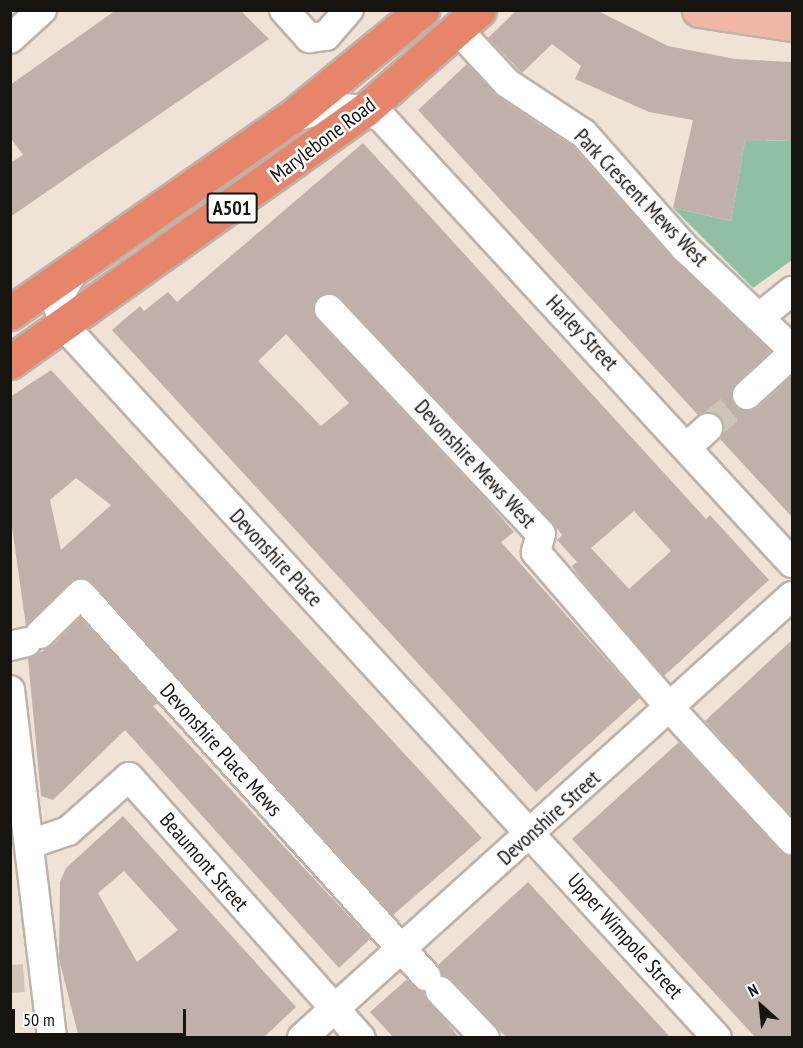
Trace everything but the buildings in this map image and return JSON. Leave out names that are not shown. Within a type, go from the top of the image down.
[{"type":"highway","name":"Marylebone Road","points":[[10,313],[74,271],[290,118],[360,65],[422,10]]},
{"type":"highway","name":"Marylebone Road","points":[[10,362],[64,326],[365,110],[468,20]]},
{"type":"main road","points":[[699,10],[792,24]]},
{"type":"street","points":[[10,39],[42,10]]},
{"type":"street","points":[[284,10],[309,38],[326,36],[349,10]]},
{"type":"street","name":"Park Crescent Mews West","points":[[468,20],[507,83],[584,134],[684,247],[761,316],[792,349]]},
{"type":"street","points":[[326,36],[360,65]]},
{"type":"street","points":[[290,118],[330,107],[365,110]]},
{"type":"street","name":"Harley Street","points":[[365,110],[382,118],[698,437],[792,562]]},
{"type":"street","points":[[64,326],[57,301],[74,271]]},
{"type":"street","points":[[761,316],[792,291]]},
{"type":"street","name":"Devonshire Mews West","points":[[329,309],[541,534],[536,552],[670,708]]},
{"type":"street","name":"Devonshire Place","points":[[64,326],[532,834]]},
{"type":"street","points":[[747,395],[792,354]]},
{"type":"street","name":"Devonshire Place Mews","points":[[26,641],[81,594],[400,949]]},
{"type":"street","name":"Devonshire Street","points":[[302,1038],[333,1008],[532,834],[792,596]]},
{"type":"street","points":[[10,690],[14,739],[30,844],[34,976],[52,1038]]},
{"type":"street","points":[[670,708],[792,840]]},
{"type":"street","name":"Beaumont Street","points":[[30,844],[68,831],[129,777],[361,1038]]},
{"type":"street","name":"Upper Wimpole Street","points":[[532,834],[717,1038]]},
{"type":"street","points":[[400,949],[485,1038]]},
{"type":"green space","points":[[748,123],[764,124],[767,141],[792,140],[792,260],[753,288],[673,208],[731,221]]},
{"type":"tunnel","points":[[708,428],[747,395]]},
{"type":"tunnel","points":[[10,979],[24,978]]}]
